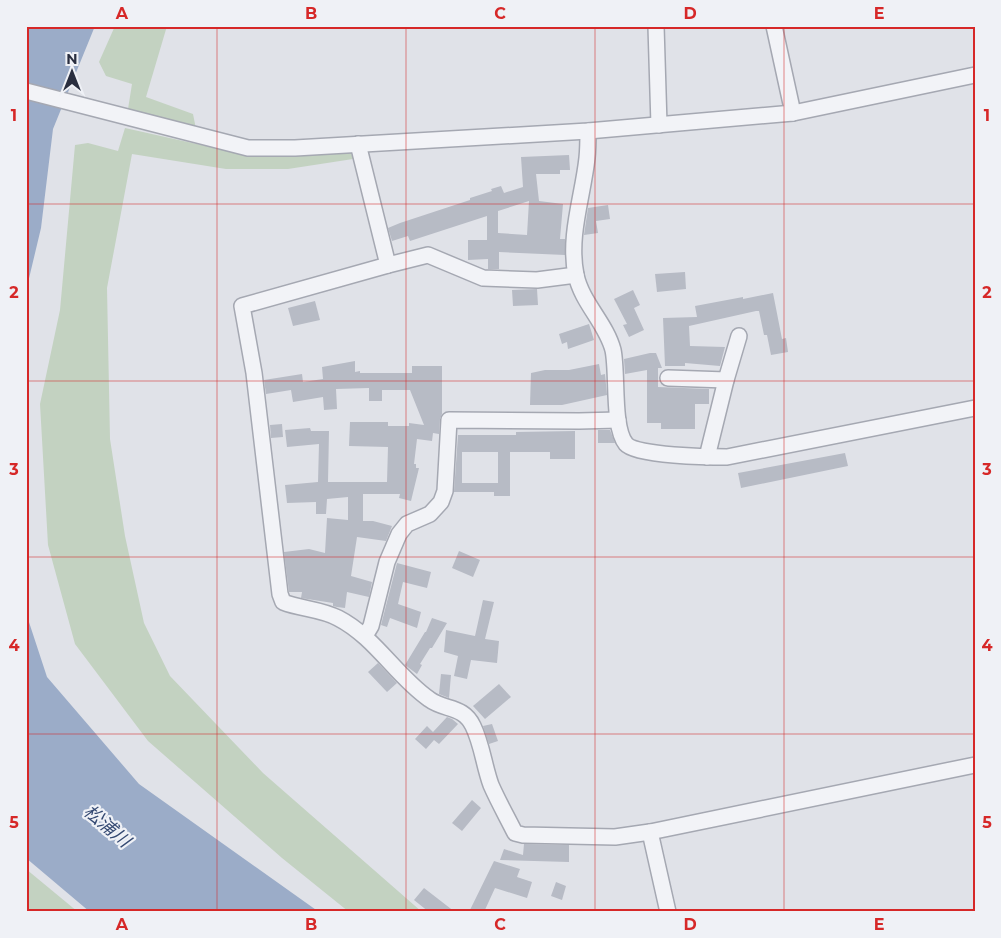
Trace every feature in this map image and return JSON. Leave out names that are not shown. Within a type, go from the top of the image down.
[{"type":"street","points":[[656,26],[659,125]]},
{"type":"street","points":[[774,26],[793,113]]},
{"type":"street","points":[[26,91],[248,148],[294,148],[588,131],[793,113],[975,75]]},
{"type":"street","points":[[588,131],[587,158],[574,240],[576,275],[588,304],[604,328],[613,351],[618,420],[626,444],[633,449],[649,452],[727,457],[975,408]]},
{"type":"street","points":[[358,144],[388,265]]},
{"type":"street","points":[[576,275],[537,280],[483,278],[428,256],[388,265],[242,306],[254,373],[280,594],[283,602],[317,610],[338,618],[365,636],[416,690],[431,701],[462,712],[473,726],[491,784],[515,833],[523,835],[616,837],[650,832],[975,765]]},
{"type":"street","points":[[707,457],[739,336]]},
{"type":"street","points":[[668,378],[726,380]]},
{"type":"street","points":[[365,636],[371,626],[387,562],[399,534],[407,524],[430,514],[441,502],[444,490],[449,420],[618,420]]},
{"type":"street","points":[[650,832],[668,912]]},
{"type":"green space","points":[[115,26],[167,26],[146,97],[193,114],[196,129],[128,109],[132,84],[106,76],[99,62]]},
{"type":"green space","points":[[125,128],[246,155],[350,150],[353,159],[288,169],[226,169],[132,154],[107,288],[110,439],[125,536],[144,623],[170,676],[263,773],[422,912],[349,912],[282,858],[148,741],[75,644],[48,545],[40,404],[60,310],[75,145],[88,143],[118,151]]},
{"type":"green space","points":[[26,869],[78,912],[26,912]]},
{"type":"water","points":[[26,26],[95,26],[53,129],[41,228],[26,291]]},
{"type":"water","name":"松浦川","points":[[26,613],[47,677],[139,784],[319,912],[90,912],[26,858]]},
{"type":"building","points":[[569,155],[570,170],[560,170],[560,174],[536,174],[539,201],[563,204],[560,239],[565,239],[565,255],[499,252],[499,269],[488,269],[488,259],[468,260],[468,240],[487,240],[487,216],[410,241],[408,236],[392,241],[388,228],[400,223],[470,200],[470,198],[501,186],[504,193],[523,187],[521,157]],"holes":[[[529,201],[527,235],[498,233],[498,211]]]},
{"type":"building","points":[[608,205],[610,219],[596,221],[598,233],[584,235],[588,208]]},
{"type":"building","points":[[685,272],[686,289],[657,292],[655,274]]},
{"type":"building","points":[[537,289],[538,305],[513,306],[512,290]]},
{"type":"building","points":[[633,290],[640,305],[634,308],[644,330],[629,337],[623,325],[627,324],[614,299]]},
{"type":"building","points":[[773,293],[782,339],[786,338],[788,352],[771,355],[759,311],[756,311],[689,326],[690,346],[725,347],[720,366],[685,363],[685,366],[665,366],[663,318],[697,317],[695,306]]},
{"type":"building","points":[[315,301],[320,320],[293,326],[288,308]]},
{"type":"building","points":[[589,324],[594,340],[568,349],[567,342],[562,344],[559,334]]},
{"type":"building","points":[[656,353],[662,368],[658,368],[658,387],[709,389],[709,404],[695,404],[695,429],[661,429],[661,423],[647,423],[647,370],[625,374],[624,359]]},
{"type":"building","points":[[355,361],[355,372],[360,371],[360,373],[412,373],[412,366],[442,366],[442,414],[439,434],[433,433],[432,441],[417,439],[414,464],[416,464],[416,468],[419,468],[411,501],[399,498],[400,494],[363,494],[363,521],[373,521],[392,526],[386,541],[357,537],[351,576],[372,582],[369,597],[347,592],[345,608],[333,606],[333,603],[301,598],[302,592],[289,592],[284,552],[309,549],[325,553],[327,518],[348,520],[348,497],[327,499],[326,514],[316,514],[316,502],[287,503],[285,485],[318,482],[319,444],[287,447],[285,430],[310,428],[311,431],[329,431],[328,482],[387,482],[388,447],[349,446],[350,422],[388,422],[388,426],[409,426],[409,423],[424,425],[410,390],[382,390],[382,401],[369,401],[369,388],[336,389],[337,409],[324,410],[323,397],[293,402],[291,390],[266,394],[264,380],[302,374],[303,382],[323,379],[322,367]]},
{"type":"building","points":[[599,364],[601,375],[605,374],[607,395],[562,405],[530,405],[531,373],[545,370],[569,370]]},
{"type":"building","points":[[282,424],[283,437],[271,438],[270,425]]},
{"type":"building","points":[[598,430],[610,430],[615,443],[598,443]]},
{"type":"building","points":[[575,431],[575,459],[550,459],[550,452],[510,452],[510,496],[494,496],[494,492],[454,492],[458,435],[516,435],[516,432]],"holes":[[[462,452],[498,452],[498,483],[462,483]]]},
{"type":"building","points":[[845,453],[848,466],[741,488],[738,473]]},
{"type":"building","points":[[459,551],[480,560],[473,577],[452,568]]},
{"type":"building","points":[[397,563],[431,572],[427,588],[403,582],[398,604],[421,612],[417,628],[390,618],[387,627],[381,625]]},
{"type":"building","points":[[483,600],[494,602],[485,639],[499,641],[497,663],[471,660],[467,679],[454,676],[458,656],[444,652],[446,630],[475,636]]},
{"type":"building","points":[[432,618],[447,623],[420,664],[422,665],[417,674],[405,665],[426,632]]},
{"type":"building","points":[[378,663],[397,683],[387,692],[368,672]]},
{"type":"building","points":[[441,674],[451,675],[449,698],[439,694]]},
{"type":"building","points":[[499,684],[511,697],[485,719],[473,706]]},
{"type":"building","points":[[447,717],[458,724],[439,744],[434,740],[426,749],[415,739],[427,726],[433,732]]},
{"type":"building","points":[[492,724],[498,741],[489,744],[483,726]]},
{"type":"building","points":[[472,800],[481,808],[462,831],[452,823]]},
{"type":"building","points":[[524,844],[569,845],[569,862],[500,860],[504,849],[523,855]]},
{"type":"building","points":[[494,861],[520,869],[517,877],[532,882],[527,898],[495,888],[484,912],[469,912]]},
{"type":"building","points":[[556,882],[566,886],[562,900],[551,896]]},
{"type":"building","points":[[424,888],[455,912],[429,912],[414,900]]}]
